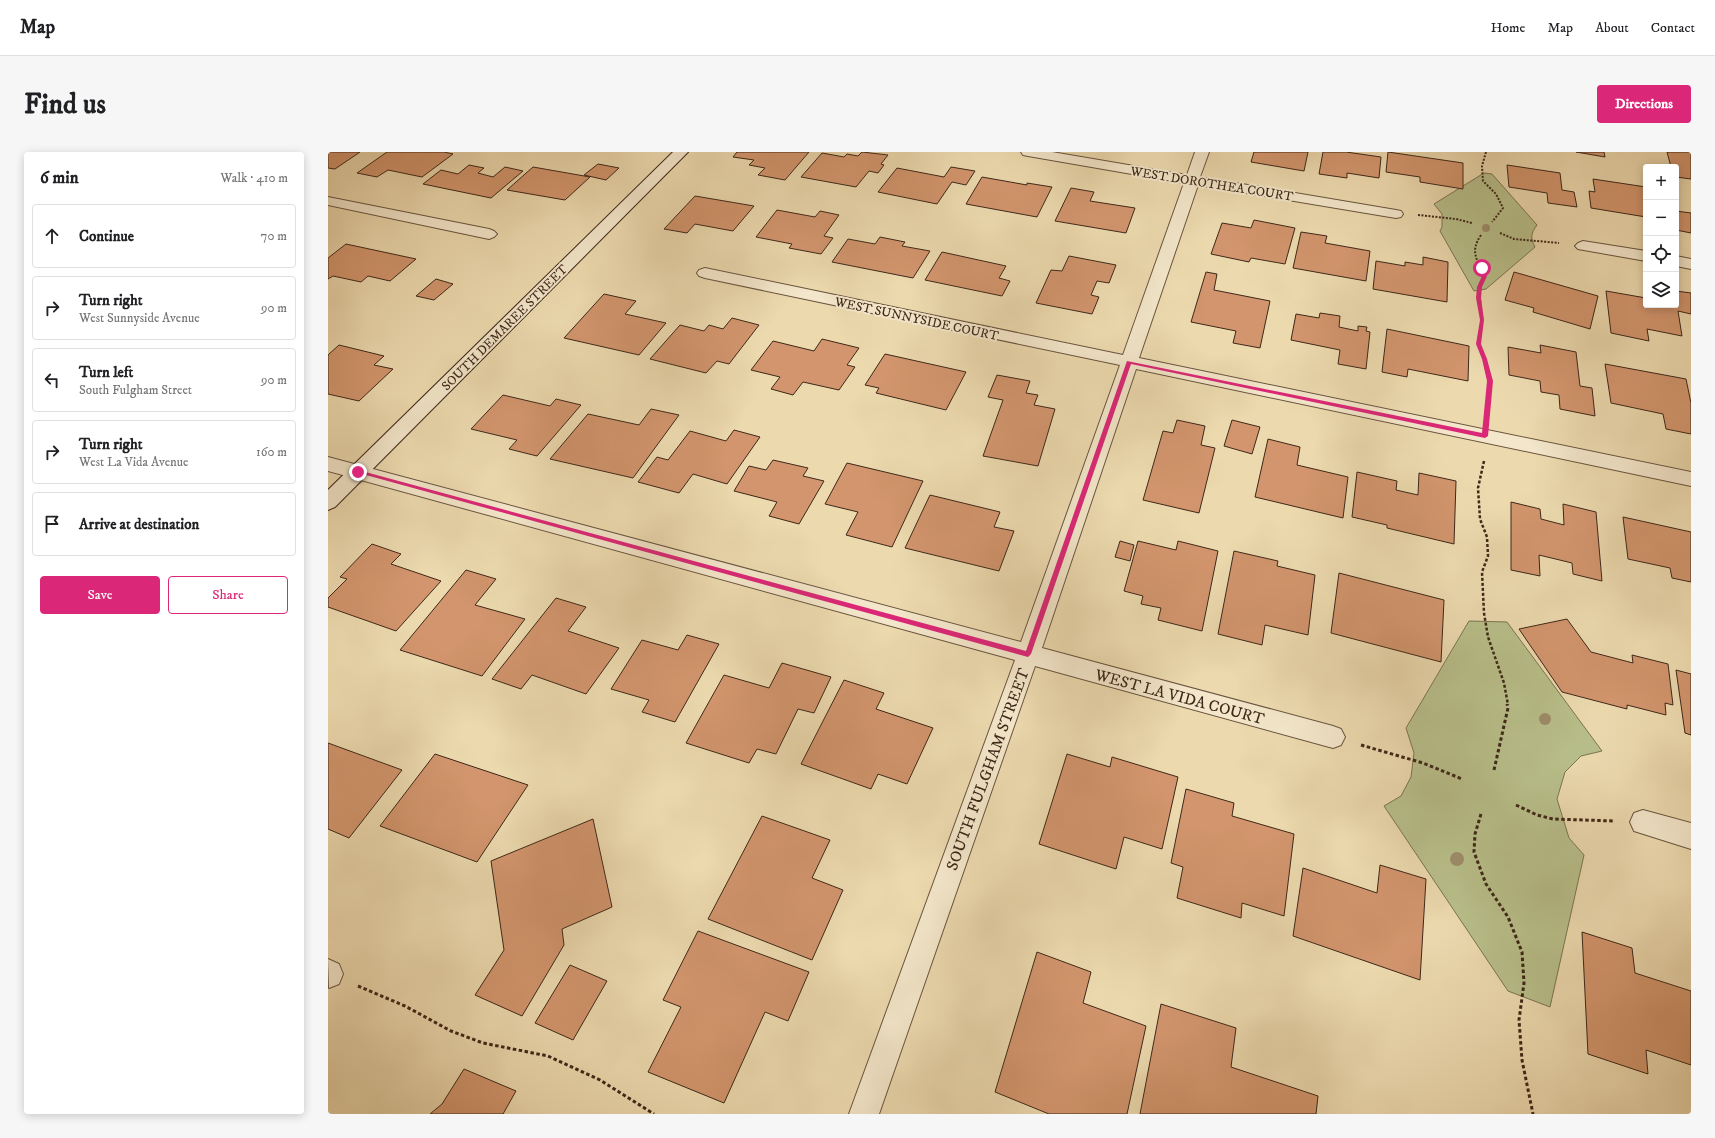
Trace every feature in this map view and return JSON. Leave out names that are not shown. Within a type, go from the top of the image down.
[{"type":"street","name":"SOUTH DEMAREE STREET","points":[[328,502],[681,152]]},
{"type":"street","name":"WEST DOROTHEA COURT","points":[[1028,152],[1396,214]]},
{"type":"street","name":"SOUTH FULGHAM STREET","points":[[864,1114],[1028,654],[1202,152]]},
{"type":"street","points":[[328,200],[489,234]]},
{"type":"street","points":[[1583,246],[1643,256]]},
{"type":"street","points":[[1679,262],[1691,264]]},
{"type":"street","name":"WEST SUNNYSIDE COURT","points":[[705,273],[1691,479]]},
{"type":"street","name":"WEST LA VIDA COURT","points":[[328,464],[1333,737]]},
{"type":"street","points":[[1643,822],[1691,836]]},
{"type":"path","points":[[1486,152],[1482,160],[1482,180],[1502,202],[1503,208],[1492,222]]},
{"type":"path","points":[[1396,214],[1449,218],[1472,223]]},
{"type":"path","points":[[1500,233],[1514,239],[1583,246]]},
{"type":"path","points":[[1481,235],[1474,246],[1474,252],[1484,276],[1479,287],[1482,320],[1478,344],[1485,359],[1490,381],[1482,474],[1478,488],[1480,519],[1487,537],[1488,556],[1482,572],[1484,613],[1488,637],[1504,683],[1508,708],[1494,770]]},
{"type":"path","points":[[1333,737],[1423,763],[1462,779]]},
{"type":"path","points":[[1516,805],[1537,815],[1553,819],[1643,822]]},
{"type":"path","points":[[1481,814],[1475,834],[1474,852],[1486,884],[1508,917],[1522,952],[1524,983],[1520,1020],[1522,1054],[1533,1114]]},
{"type":"path","points":[[328,974],[405,1006],[451,1032],[483,1043],[548,1056],[600,1080],[654,1114]]},
{"type":"green space","points":[[1484,173],[1492,174],[1537,225],[1532,236],[1532,241],[1535,247],[1486,289],[1474,291],[1440,231],[1442,227],[1442,214],[1434,204]]},
{"type":"green space","points":[[1469,621],[1507,622],[1602,751],[1581,756],[1565,772],[1557,799],[1569,838],[1584,855],[1550,1007],[1508,991],[1384,806],[1401,796],[1411,777],[1414,753],[1406,728]]},
{"type":"building","points":[[328,152],[360,152],[335,169],[328,168]]},
{"type":"building","points":[[387,152],[444,152],[453,154],[422,177],[388,170],[377,177],[357,173]]},
{"type":"building","points":[[737,152],[809,152],[785,180],[758,175],[765,168],[749,165],[754,160],[733,157]]},
{"type":"building","points":[[862,152],[888,155],[881,164],[884,165],[878,173],[869,171],[856,187],[801,177],[822,153],[844,157],[847,154],[858,156]]},
{"type":"building","points":[[1254,152],[1308,152],[1304,171],[1251,162]]},
{"type":"building","points":[[1323,152],[1346,152],[1381,157],[1379,178],[1347,173],[1347,178],[1319,174]]},
{"type":"building","points":[[1388,152],[1463,163],[1463,189],[1420,182],[1420,177],[1386,172]]},
{"type":"building","points":[[1576,152],[1604,152],[1605,157]]},
{"type":"building","points":[[1667,152],[1691,152],[1691,179],[1679,177],[1679,164],[1670,164]]},
{"type":"building","points":[[598,164],[619,168],[606,180],[584,175]]},
{"type":"building","points":[[469,165],[484,168],[478,173],[493,177],[505,167],[523,171],[491,198],[423,184],[441,170],[458,174]]},
{"type":"building","points":[[1507,165],[1560,173],[1562,190],[1574,192],[1577,207],[1548,203],[1547,193],[1509,187]]},
{"type":"building","points":[[533,167],[590,177],[565,200],[507,190]]},
{"type":"building","points":[[951,167],[975,171],[966,185],[952,182],[937,204],[878,192],[897,168],[944,177]]},
{"type":"building","points":[[982,177],[1027,185],[1027,183],[1052,187],[1037,217],[966,204]]},
{"type":"building","points":[[1593,179],[1643,187],[1643,217],[1591,208],[1589,191],[1595,192]]},
{"type":"building","points":[[1071,188],[1094,192],[1090,201],[1135,208],[1126,233],[1055,221]]},
{"type":"building","points":[[695,196],[754,206],[733,231],[695,224],[687,233],[664,229]]},
{"type":"building","points":[[777,210],[815,217],[820,211],[839,215],[824,236],[833,238],[821,254],[789,248],[792,244],[756,237]]},
{"type":"building","points":[[1679,211],[1691,213],[1691,233],[1679,231]]},
{"type":"building","points":[[1254,220],[1295,228],[1285,264],[1251,258],[1249,262],[1211,254],[1222,223],[1251,228]]},
{"type":"building","points":[[1301,232],[1327,236],[1325,243],[1370,251],[1366,281],[1293,268]]},
{"type":"building","points":[[880,237],[905,242],[902,246],[930,251],[913,278],[832,262],[848,239],[875,244]]},
{"type":"building","points":[[346,244],[416,259],[390,281],[368,276],[361,282],[333,276],[328,279],[328,258]]},
{"type":"building","points":[[942,252],[1006,266],[999,278],[1010,281],[1002,296],[925,280]]},
{"type":"building","points":[[1069,256],[1116,265],[1109,283],[1097,281],[1091,295],[1099,297],[1092,314],[1036,303],[1051,270],[1062,271]]},
{"type":"building","points":[[1423,257],[1448,262],[1447,302],[1373,289],[1376,261],[1405,266],[1405,262],[1423,265]]},
{"type":"building","points":[[1206,272],[1217,274],[1214,290],[1270,301],[1260,348],[1233,343],[1236,331],[1191,322]]},
{"type":"building","points":[[1514,272],[1598,296],[1590,329],[1533,312],[1534,308],[1505,300]]},
{"type":"building","points":[[436,279],[453,284],[434,300],[416,296]]},
{"type":"building","points":[[1606,291],[1643,297],[1643,308],[1679,308],[1679,291],[1691,293],[1691,314],[1678,311],[1682,336],[1647,329],[1649,341],[1611,333]]},
{"type":"building","points":[[604,294],[636,301],[625,314],[666,323],[639,355],[564,338]]},
{"type":"building","points":[[1320,313],[1340,316],[1339,327],[1358,331],[1358,326],[1367,327],[1366,331],[1370,332],[1366,369],[1338,364],[1340,350],[1291,340],[1296,314],[1319,318]]},
{"type":"building","points":[[732,318],[759,325],[729,364],[717,361],[706,373],[650,359],[680,325],[704,331],[709,325],[723,329]]},
{"type":"building","points":[[1387,329],[1469,346],[1468,381],[1408,369],[1407,377],[1382,372]]},
{"type":"building","points":[[822,339],[859,348],[847,365],[855,367],[839,390],[803,382],[793,395],[771,389],[780,377],[751,370],[773,341],[814,351]]},
{"type":"building","points":[[339,345],[384,356],[374,365],[393,369],[359,401],[328,394],[328,355]]},
{"type":"building","points":[[1540,345],[1576,352],[1580,386],[1592,388],[1595,416],[1560,409],[1559,395],[1541,392],[1540,381],[1509,375],[1508,347],[1541,353]]},
{"type":"building","points":[[885,354],[966,372],[946,410],[876,393],[879,388],[865,385]]},
{"type":"building","points":[[1605,364],[1686,379],[1691,403],[1691,434],[1666,429],[1663,414],[1611,403]]},
{"type":"building","points":[[997,375],[1030,381],[1026,393],[1038,395],[1034,405],[1055,409],[1038,466],[983,456],[1003,400],[988,397]]},
{"type":"building","points":[[503,395],[550,406],[556,399],[581,405],[537,456],[509,449],[517,440],[471,429]]},
{"type":"building","points":[[651,409],[679,415],[633,478],[550,459],[588,414],[639,425]]},
{"type":"building","points":[[1177,420],[1205,426],[1201,445],[1215,448],[1199,513],[1143,500],[1163,431],[1173,433]]},
{"type":"building","points":[[1232,420],[1260,427],[1252,454],[1224,446]]},
{"type":"building","points":[[734,430],[760,437],[727,484],[693,474],[679,493],[638,482],[657,457],[668,460],[690,431],[726,441]]},
{"type":"building","points":[[1268,439],[1300,447],[1297,465],[1348,477],[1343,518],[1255,497]]},
{"type":"building","points":[[773,460],[808,468],[803,476],[824,481],[799,524],[769,516],[777,502],[734,491],[749,466],[766,470]]},
{"type":"building","points":[[847,463],[923,481],[892,547],[846,535],[858,512],[825,504]]},
{"type":"building","points":[[1357,472],[1397,481],[1396,490],[1418,495],[1419,473],[1456,481],[1454,544],[1387,528],[1387,525],[1352,517]]},
{"type":"building","points":[[930,495],[1000,512],[994,527],[1014,531],[999,571],[905,548]]},
{"type":"building","points":[[1511,502],[1540,509],[1541,519],[1564,525],[1563,504],[1596,512],[1602,581],[1573,574],[1572,563],[1539,555],[1540,576],[1511,570]]},
{"type":"building","points":[[1623,517],[1691,532],[1691,582],[1672,578],[1670,568],[1628,559]]},
{"type":"building","points":[[1120,541],[1134,545],[1130,561],[1115,557]]},
{"type":"building","points":[[1138,541],[1176,550],[1178,541],[1218,551],[1202,631],[1158,620],[1161,608],[1141,604],[1143,596],[1124,591]]},
{"type":"building","points":[[372,544],[401,554],[391,564],[441,581],[396,631],[328,607],[328,598],[347,579],[340,577]]},
{"type":"building","points":[[1234,551],[1278,561],[1277,566],[1315,575],[1308,635],[1265,625],[1262,645],[1218,634]]},
{"type":"building","points":[[466,570],[496,579],[475,605],[525,619],[482,676],[400,650]]},
{"type":"building","points":[[1339,573],[1444,600],[1441,662],[1331,633]]},
{"type":"building","points":[[556,598],[586,607],[568,631],[619,648],[586,694],[532,675],[521,689],[492,679]]},
{"type":"building","points":[[1567,619],[1591,652],[1633,663],[1632,655],[1668,664],[1673,705],[1665,703],[1666,715],[1627,705],[1627,709],[1562,692],[1519,629]]},
{"type":"building","points":[[687,635],[719,644],[675,722],[642,712],[649,700],[611,689],[642,640],[678,650]]},
{"type":"building","points":[[782,663],[831,677],[814,713],[798,709],[776,754],[757,749],[749,763],[686,743],[724,675],[769,688]]},
{"type":"building","points":[[1676,670],[1691,674],[1691,735],[1685,733]]},
{"type":"building","points":[[844,680],[884,693],[876,709],[933,728],[907,784],[878,774],[871,789],[801,764]]},
{"type":"building","points":[[328,743],[402,770],[349,838],[328,829]]},
{"type":"building","points":[[435,754],[528,785],[477,862],[380,826]]},
{"type":"building","points":[[1067,754],[1110,767],[1112,757],[1178,777],[1162,849],[1124,837],[1116,869],[1039,844]]},
{"type":"building","points":[[1186,789],[1234,803],[1232,816],[1294,834],[1284,916],[1242,903],[1241,918],[1177,898],[1183,867],[1171,863]]},
{"type":"building","points":[[762,816],[830,840],[812,878],[843,890],[812,960],[708,919]]},
{"type":"building","points":[[593,819],[612,907],[562,929],[564,945],[522,1016],[475,995],[504,950],[491,861]]},
{"type":"building","points":[[1380,865],[1426,879],[1420,980],[1293,936],[1303,868],[1377,893]]},
{"type":"building","points":[[698,931],[809,972],[788,1021],[765,1012],[724,1103],[648,1072],[681,1007],[663,1000]]},
{"type":"building","points":[[1582,932],[1632,948],[1635,973],[1691,991],[1691,1065],[1646,1050],[1648,1074],[1588,1054]]},
{"type":"building","points":[[1037,952],[1091,972],[1083,1003],[1146,1026],[1127,1114],[1049,1114],[995,1092]]},
{"type":"building","points":[[570,965],[607,981],[573,1040],[535,1023]]},
{"type":"building","points":[[1161,1004],[1236,1028],[1231,1067],[1318,1096],[1316,1114],[1140,1114]]},
{"type":"building","points":[[464,1069],[516,1091],[503,1114],[430,1114],[442,1104]]},
{"type":"route","points":[[358,472],[1028,654],[1129,362],[1485,436],[1490,381],[1485,359],[1478,344],[1482,320],[1479,287],[1484,276],[1482,268]]}]
